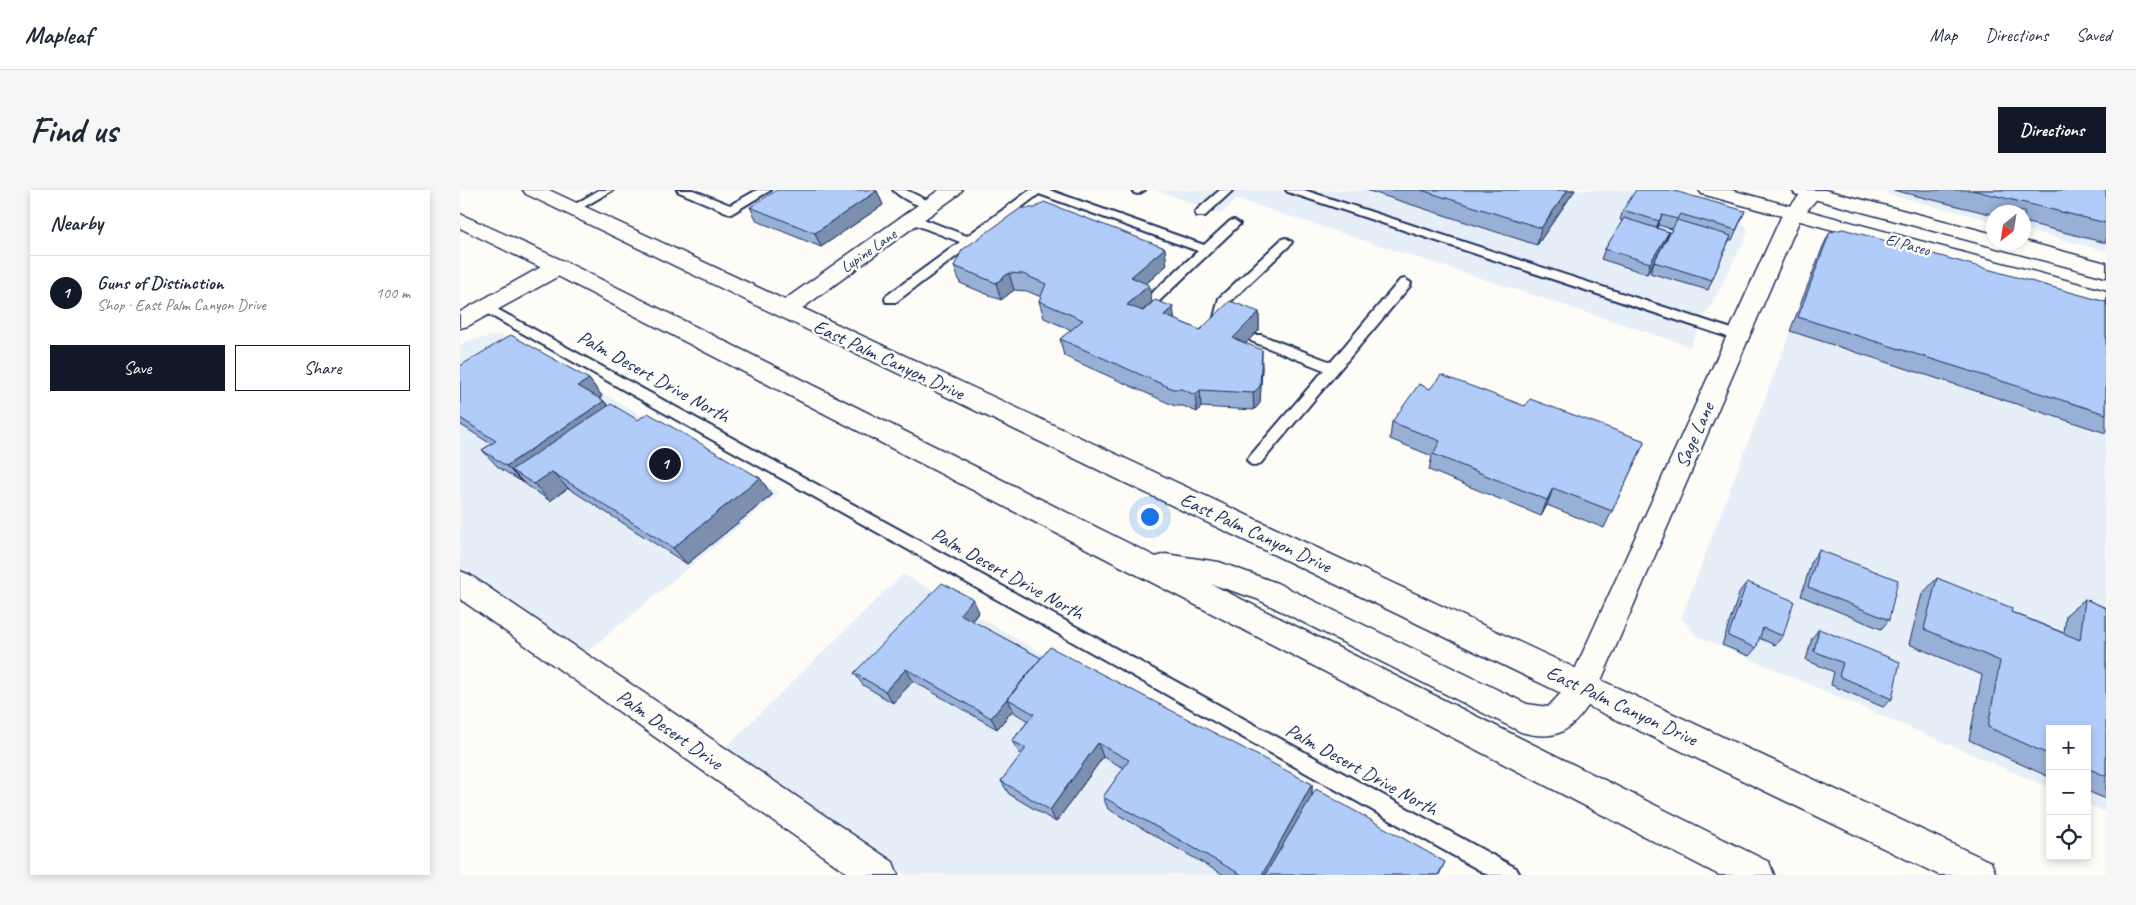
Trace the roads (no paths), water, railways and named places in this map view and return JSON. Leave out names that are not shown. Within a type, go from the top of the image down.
[{"type":"main road","name":"East Palm Canyon Drive","points":[[533,190],[1978,875]]},
{"type":"main road","name":"Lupine Lane","points":[[785,310],[952,190]]},
{"type":"main road","name":"El Paseo","points":[[1710,190],[1805,196],[1986,238]]},
{"type":"main road","name":"Sage Lane","points":[[1137,560],[1219,574],[1267,591],[1522,717],[1536,722],[1550,723],[1561,717],[1583,687],[1738,336],[1805,196]]},
{"type":"main road","name":"El Paseo","points":[[1805,196],[2106,298]]},
{"type":"main road","points":[[460,220],[558,266],[1756,875]]},
{"type":"main road","points":[[2031,250],[2106,270]]},
{"type":"main road","points":[[460,321],[558,266]]},
{"type":"main road","name":"Palm Desert Drive","points":[[460,583],[880,875]]},
{"type":"lane","points":[[572,209],[607,190]]},
{"type":"lane","points":[[683,190],[731,210],[765,190]]},
{"type":"lane","points":[[899,190],[906,195],[931,205]]},
{"type":"lane","points":[[892,298],[1037,190],[1206,250]]},
{"type":"lane","points":[[1201,212],[1227,190]]},
{"type":"lane","points":[[1292,190],[1738,336]]},
{"type":"lane","points":[[912,219],[969,241]]},
{"type":"lane","points":[[1149,303],[1234,224]]},
{"type":"lane","points":[[1219,325],[1224,301],[1286,242]]},
{"type":"lane","points":[[1255,460],[1405,283]]},
{"type":"lane","name":"Palm Desert Drive North","points":[[486,308],[1510,875]]},
{"type":"lane","points":[[1256,338],[1333,368]]},
{"type":"place","name":"Guns of Distinction","points":[[665,464]]}]
